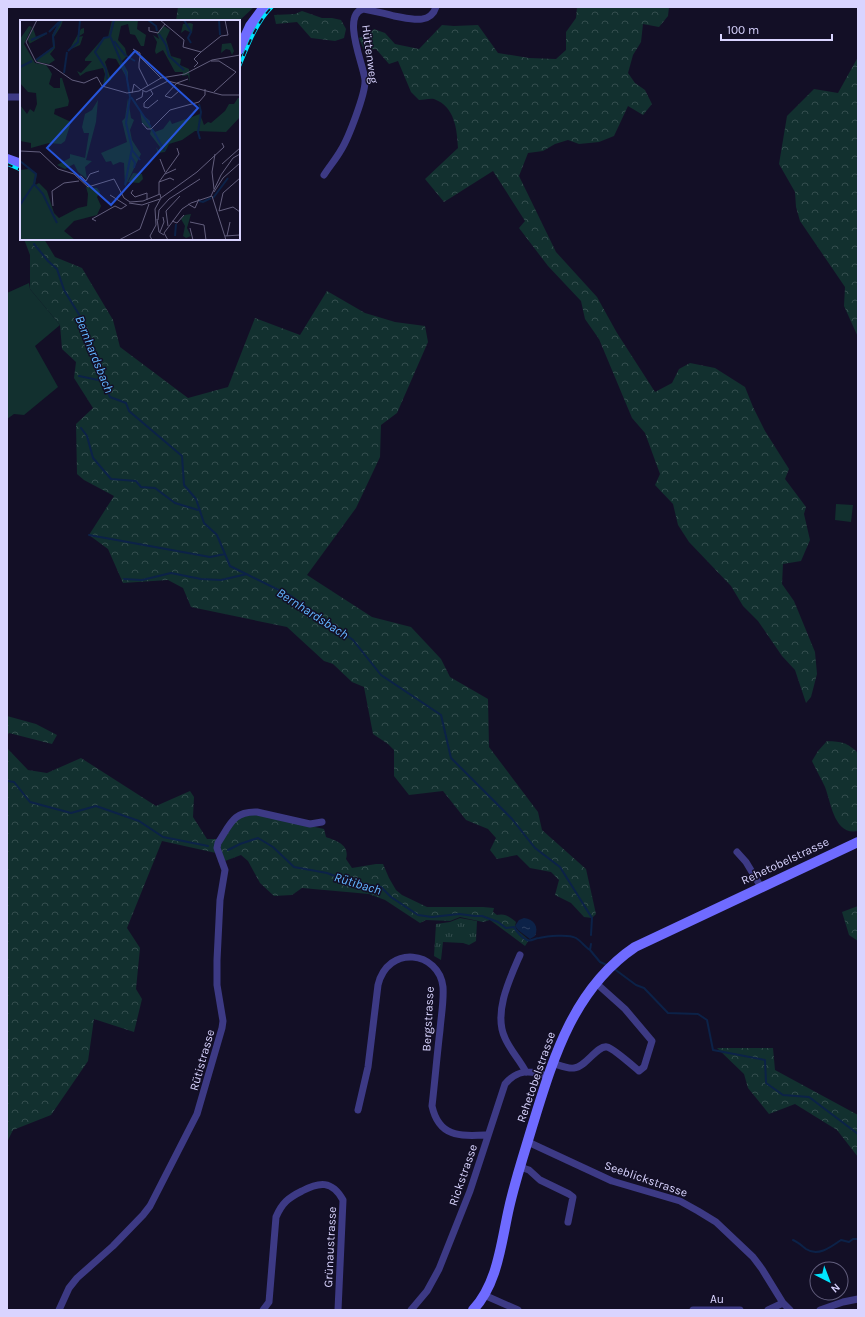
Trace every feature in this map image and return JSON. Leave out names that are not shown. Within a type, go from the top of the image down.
[{"type":"street","points":[[240,48],[250,26],[264,7]]},
{"type":"street","name":"Hüttenweg","points":[[324,175],[342,149],[365,88],[364,75],[355,40],[354,18],[357,13],[363,9],[419,20],[430,16],[436,7]]},
{"type":"street","points":[[7,97],[20,97]]},
{"type":"street","points":[[7,159],[20,164]]},
{"type":"street","name":"Rütistrasse","points":[[58,1310],[69,1288],[77,1278],[113,1246],[150,1206],[200,1108],[223,1021],[217,985],[217,960],[220,900],[225,870],[217,848],[218,844],[232,821],[240,814],[257,812],[310,824],[322,822]]},
{"type":"street","name":"Rehetobelstrasse","points":[[473,1310],[488,1289],[498,1259],[510,1202],[547,1076],[566,1030],[586,996],[596,983],[610,967],[635,947],[858,842]]},
{"type":"street","points":[[737,852],[746,862],[761,887]]},
{"type":"street","points":[[520,955],[508,981],[501,1020],[504,1036],[526,1072],[535,1072],[547,1076]]},
{"type":"street","name":"Bergstrasse","points":[[358,1110],[368,1067],[380,977],[387,966],[401,958],[418,958],[426,961],[433,967],[440,977],[443,985],[443,1000],[432,1106],[434,1116],[448,1130],[458,1136],[488,1135]]},
{"type":"street","points":[[552,1063],[572,1068],[579,1067],[588,1061],[602,1047],[607,1047],[613,1049],[639,1071],[644,1067],[652,1041],[625,1009],[596,983]]},
{"type":"street","name":"Rickstrasse","points":[[411,1310],[426,1292],[439,1269],[470,1191],[505,1084],[514,1076],[526,1072]]},
{"type":"street","name":"Seeblickstrasse","points":[[528,1142],[612,1181],[680,1201],[698,1210],[716,1222],[753,1257],[783,1303],[790,1310]]},
{"type":"street","points":[[520,1166],[529,1170],[540,1180],[569,1194],[573,1198],[568,1222]]},
{"type":"street","name":"Grünaustrasse","points":[[263,1310],[269,1302],[276,1217],[279,1208],[290,1197],[312,1186],[322,1184],[332,1186],[339,1192],[343,1200],[338,1310]]},
{"type":"street","points":[[484,1295],[518,1310]]},
{"type":"street","points":[[820,1310],[843,1302],[858,1299]]},
{"type":"street","points":[[497,1310],[501,1303]]},
{"type":"street","points":[[768,1310],[783,1303]]},
{"type":"street","name":"Au","points":[[693,1310],[740,1310]]},
{"type":"green space","points":[[178,7],[254,7],[240,20],[176,20]]},
{"type":"green space","points":[[577,7],[669,7],[668,16],[659,27],[643,24],[641,42],[633,55],[628,73],[635,83],[645,90],[652,104],[643,115],[628,106],[614,136],[599,142],[579,144],[568,140],[555,144],[543,151],[528,153],[519,176],[556,252],[597,297],[617,333],[655,392],[672,383],[679,369],[690,363],[715,368],[745,387],[765,431],[789,469],[785,479],[806,507],[804,514],[810,540],[801,561],[783,564],[782,584],[794,601],[815,652],[817,674],[811,697],[806,703],[795,670],[782,656],[758,621],[743,606],[731,586],[689,542],[678,525],[673,504],[655,485],[660,474],[645,433],[632,418],[599,339],[585,319],[581,301],[548,266],[519,228],[525,221],[493,171],[444,202],[425,179],[458,148],[456,126],[451,113],[446,107],[434,99],[419,100],[411,92],[398,61],[389,64],[376,49],[364,50],[359,38],[367,35],[374,29],[385,33],[395,44],[419,49],[442,25],[478,25],[498,53],[529,58],[556,59],[566,50],[566,32],[576,18]]},
{"type":"green space","points":[[302,11],[322,18],[341,20],[346,29],[344,38],[335,41],[311,38],[297,22],[276,24],[274,15],[295,14]]},
{"type":"green space","points":[[858,57],[858,337],[844,306],[845,287],[800,221],[796,207],[795,192],[779,164],[787,116],[814,89],[838,93]]},
{"type":"green space","points":[[24,240],[45,240],[55,257],[82,268],[113,320],[120,347],[188,398],[228,387],[255,318],[300,335],[327,291],[365,313],[395,322],[425,326],[428,342],[397,413],[381,425],[380,457],[356,508],[307,575],[372,617],[411,627],[441,659],[450,677],[488,699],[489,747],[538,812],[542,830],[586,869],[596,914],[592,918],[584,917],[571,903],[555,895],[559,880],[551,872],[530,868],[517,855],[497,859],[490,850],[496,838],[488,829],[466,820],[443,791],[409,795],[394,776],[394,750],[373,734],[364,687],[352,682],[333,664],[324,661],[287,627],[191,607],[183,588],[168,580],[123,583],[108,549],[89,535],[114,496],[84,480],[77,474],[76,424],[93,408],[74,378],[76,362],[62,349],[60,325],[30,289],[30,255]]},
{"type":"green space","points":[[29,283],[30,289],[60,325],[35,346],[58,387],[24,415],[14,414],[7,419],[7,293]]},
{"type":"green space","points":[[836,504],[853,505],[851,522],[835,520]]},
{"type":"green space","points":[[7,716],[36,724],[57,735],[52,744],[9,733],[7,736]]},
{"type":"green space","points":[[827,741],[844,743],[858,753],[858,831],[850,831],[839,823],[832,809],[825,787],[812,761]]},
{"type":"green space","points":[[7,748],[28,770],[47,773],[81,758],[156,806],[190,791],[194,797],[193,817],[207,839],[217,839],[216,853],[162,841],[127,928],[140,948],[136,989],[142,999],[134,1032],[94,1019],[88,1061],[51,1115],[13,1130],[7,1142]]},
{"type":"green space","points":[[256,814],[324,829],[326,837],[342,844],[346,850],[346,859],[352,868],[383,864],[396,890],[402,895],[427,907],[494,908],[493,912],[497,915],[505,915],[516,922],[515,926],[517,930],[529,940],[525,946],[490,920],[483,922],[460,917],[450,921],[426,920],[420,923],[385,900],[369,894],[302,888],[292,895],[274,896],[260,883],[248,861],[241,855],[225,861],[220,848],[221,843],[234,823],[242,816]]},
{"type":"green space","points":[[858,906],[858,941],[849,935],[842,912]]},
{"type":"green space","points":[[460,918],[477,921],[476,941],[469,945],[463,943],[443,942],[441,960],[434,956],[436,924],[450,922]]},
{"type":"green space","points":[[717,1048],[773,1048],[775,1070],[858,1115],[858,1157],[837,1130],[795,1104],[769,1114],[748,1088],[744,1074]]},
{"type":"water","points":[[524,918],[533,922],[536,927],[535,936],[530,939],[515,926],[519,920]]},
{"type":"waterway","name":"Bernhardsbach","points":[[34,244],[48,261],[57,269],[64,290],[83,321],[91,353],[104,371],[103,381],[110,397],[126,403],[129,411],[182,456],[184,485],[196,499],[204,523],[217,535],[230,566],[291,596],[353,640],[381,675],[441,715],[451,758],[512,819],[535,848],[560,867],[592,918],[591,935]]},
{"type":"waterway","points":[[79,376],[103,381]]},
{"type":"waterway","points":[[81,428],[87,436],[93,458],[111,479],[136,481],[141,487],[155,488],[175,503],[198,510]]},
{"type":"waterway","points":[[89,535],[210,557],[225,554]]},
{"type":"waterway","points":[[124,579],[142,580],[171,573],[201,579],[221,580],[247,574]]},
{"type":"waterway","name":"Rütibach","points":[[7,781],[14,782],[30,802],[71,813],[96,806],[139,821],[163,837],[208,846]]},
{"type":"waterway","name":"Rütibach","points":[[228,850],[258,838],[273,847],[294,867],[327,873],[356,884],[381,887],[391,897],[418,915],[432,917],[459,914],[482,916],[498,922],[506,928],[514,927],[521,936],[528,940],[568,936],[576,938],[590,950]]},
{"type":"waterway","name":"Bernhardsbach","points":[[591,944],[590,950],[600,962],[607,965]]},
{"type":"waterway","name":"Bernhardsbach","points":[[613,968],[636,985],[644,988],[668,1013],[698,1014],[707,1020],[713,1050],[765,1060],[766,1083],[783,1095],[809,1097],[858,1134]]},
{"type":"waterway","points":[[793,1240],[806,1249],[820,1252],[841,1240],[849,1242],[853,1239],[858,1239]]},
{"type":"railway","points":[[240,65],[257,27],[272,7]]},
{"type":"railway","points":[[7,164],[20,170]]}]
